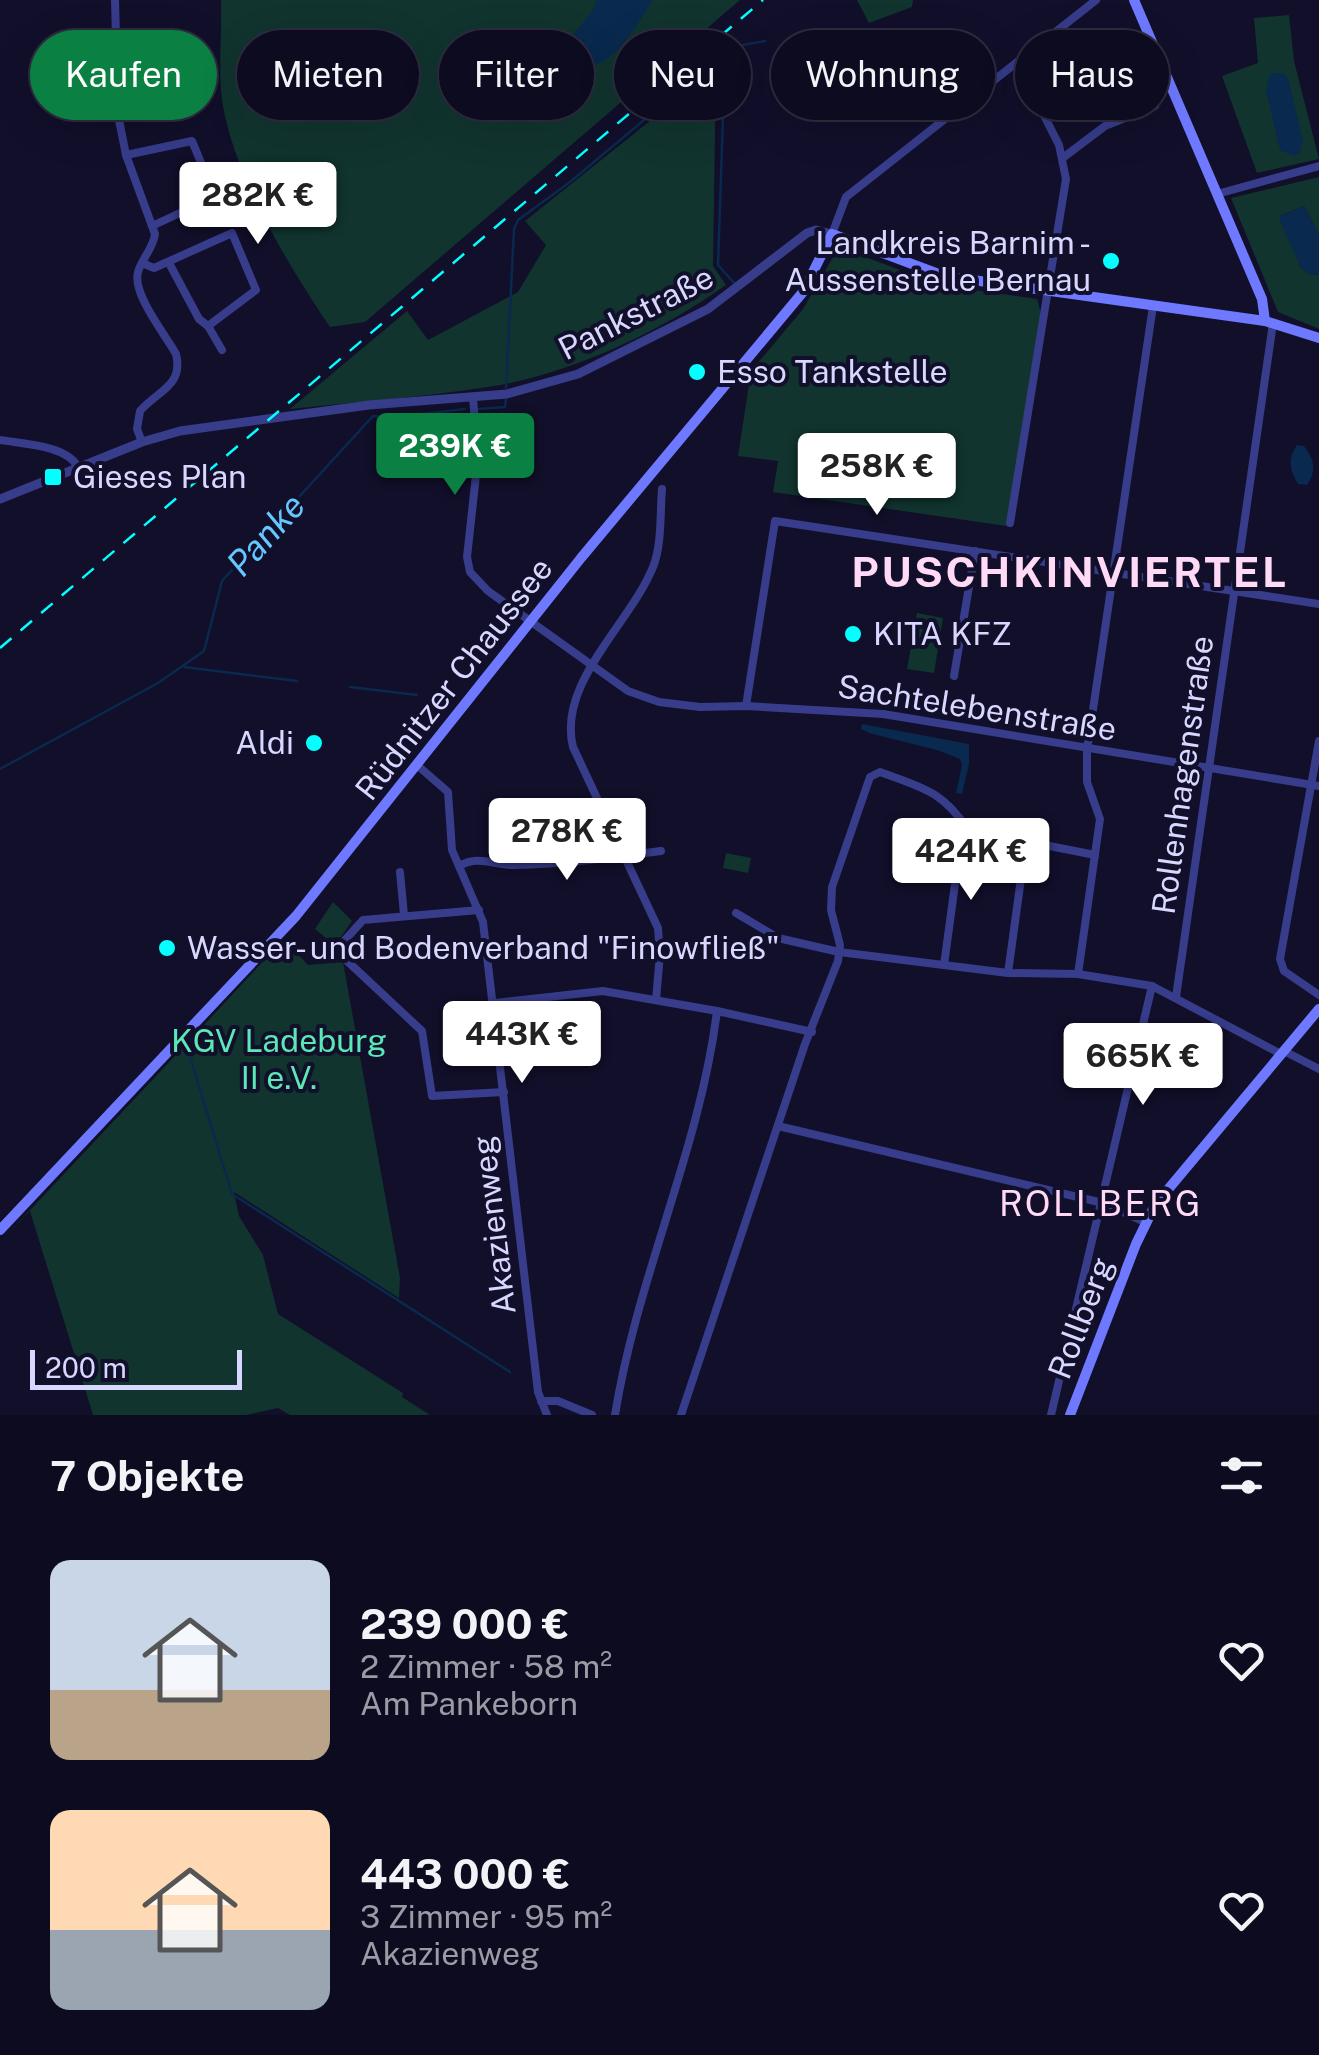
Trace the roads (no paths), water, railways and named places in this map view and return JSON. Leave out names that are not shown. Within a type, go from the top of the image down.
[{"type":"main road","points":[[1134,0],[1269,322]]},
{"type":"main road","points":[[832,234],[944,276],[1269,322],[1319,338]]},
{"type":"main road","name":"Rüdnitzer Chaussee","points":[[0,1230],[296,916],[531,621],[803,292],[832,234]]},
{"type":"main road","name":"Rollberg","points":[[1070,1415],[1145,1222],[1162,1196],[1319,1009]]},
{"type":"street","points":[[115,0],[115,30]]},
{"type":"street","points":[[1058,30],[1096,0]]},
{"type":"street","points":[[832,234],[846,198],[1015,64]]},
{"type":"street","points":[[119,120],[154,242],[137,276],[138,286],[178,364],[171,387],[140,411],[137,430],[142,442]]},
{"type":"street","points":[[1010,523],[1066,179],[1064,157],[1046,120]]},
{"type":"street","points":[[1064,157],[1106,126],[1121,120]]},
{"type":"street","points":[[126,155],[192,141],[214,194],[152,226]]},
{"type":"street","points":[[1217,194],[1319,166]]},
{"type":"street","name":"Pankstraße","points":[[0,500],[142,442],[180,431],[264,418],[508,394],[588,370],[708,310],[806,233],[816,230],[832,234]]},
{"type":"street","points":[[142,263],[154,268],[232,233],[256,290],[208,326]]},
{"type":"street","points":[[168,263],[199,319],[208,326],[222,350]]},
{"type":"street","points":[[1078,974],[1100,819],[1088,782],[1088,750],[1153,306]]},
{"type":"street","name":"Rollenhagenstraße","points":[[1176,997],[1270,344],[1269,322]]},
{"type":"street","name":"Sachtelebenstraße","points":[[473,398],[478,458],[467,557],[470,572],[478,583],[628,691],[659,702],[700,707],[883,714],[1316,786]]},
{"type":"street","points":[[0,440],[60,452],[73,458],[78,467]]},
{"type":"street","points":[[656,1000],[660,940],[568,728],[572,704],[592,666],[635,604],[655,562],[662,489]]},
{"type":"street","points":[[746,706],[775,521],[1319,604]]},
{"type":"street","points":[[954,676],[975,551]]},
{"type":"street","points":[[1319,741],[1316,786],[1280,960],[1284,971],[1319,996]]},
{"type":"street","name":"Akazienweg","points":[[417,766],[448,792],[452,850],[479,910],[494,1003],[541,1402],[546,1415]]},
{"type":"street","points":[[682,1415],[839,952],[840,935],[831,910],[832,887],[874,774],[880,772],[934,792],[955,809],[968,830],[1095,855]]},
{"type":"street","points":[[944,965],[961,840],[968,830]]},
{"type":"street","points":[[1008,972],[1026,842]]},
{"type":"street","points":[[460,866],[467,861],[562,864],[661,851]]},
{"type":"street","points":[[400,872],[404,915]]},
{"type":"street","points":[[479,910],[362,920],[344,940],[346,959],[422,1031],[432,1096],[504,1092]]},
{"type":"street","points":[[736,914],[778,938],[839,952],[1008,972],[1078,974],[1152,986],[1319,1068]]},
{"type":"street","points":[[1051,1415],[1152,986]]},
{"type":"street","points":[[494,1003],[603,991],[812,1032]]},
{"type":"street","points":[[615,1415],[626,1355],[706,1074],[717,1011]]},
{"type":"street","points":[[778,1126],[1102,1203],[1145,1222]]},
{"type":"street","points":[[541,1402],[558,1401],[592,1415]]},
{"type":"water","points":[[596,0],[653,0],[633,30],[614,30],[614,53],[594,65],[594,30],[577,30]]},
{"type":"water","points":[[1283,73],[1288,78],[1303,140],[1300,153],[1294,156],[1280,150],[1266,91],[1269,76]]},
{"type":"water","points":[[1304,206],[1319,235],[1319,274],[1312,275],[1301,268],[1280,221],[1280,216]]},
{"type":"water","points":[[1297,445],[1304,446],[1312,460],[1307,485],[1298,484],[1292,469]]},
{"type":"water","points":[[862,724],[969,744],[962,794],[956,793],[960,759],[869,733],[861,729]]},
{"type":"waterway","points":[[751,44],[765,41]]},
{"type":"waterway","name":"Panke","points":[[506,388],[514,229],[518,220],[644,120]]},
{"type":"waterway","points":[[723,120],[718,265],[734,283]]},
{"type":"waterway","name":"Panke","points":[[478,409],[505,407],[506,399]]},
{"type":"waterway","name":"Panke","points":[[0,769],[158,683],[204,651],[222,581],[373,416],[465,409]]},
{"type":"waterway","points":[[184,667],[297,681]]},
{"type":"waterway","points":[[350,687],[417,695]]},
{"type":"waterway","points":[[187,1047],[232,1194],[510,1372]]},
{"type":"railway","points":[[0,648],[763,0]]},
{"type":"place","name":"Landkreis Barnim - Aussenstelle Bernau","points":[[1111,261]]},
{"type":"place","name":"Esso Tankstelle","points":[[697,372]]},
{"type":"place","name":"Gieses Plan","points":[[53,477]]},
{"type":"place","name":"KITA KFZ","points":[[853,634]]},
{"type":"place","name":"Aldi","points":[[314,743]]},
{"type":"place","name":"Wasser- und Bodenverband \"Finowfließ\"","points":[[167,948]]},
{"type":"district","name":"PUSCHKINVIERTEL","points":[[1070,572]]},
{"type":"district","name":"ROLLBERG","points":[[1101,1204]]},
{"type":"park label","name":"KGV Ladeburg II e.V.","points":[[279,1060]]}]
